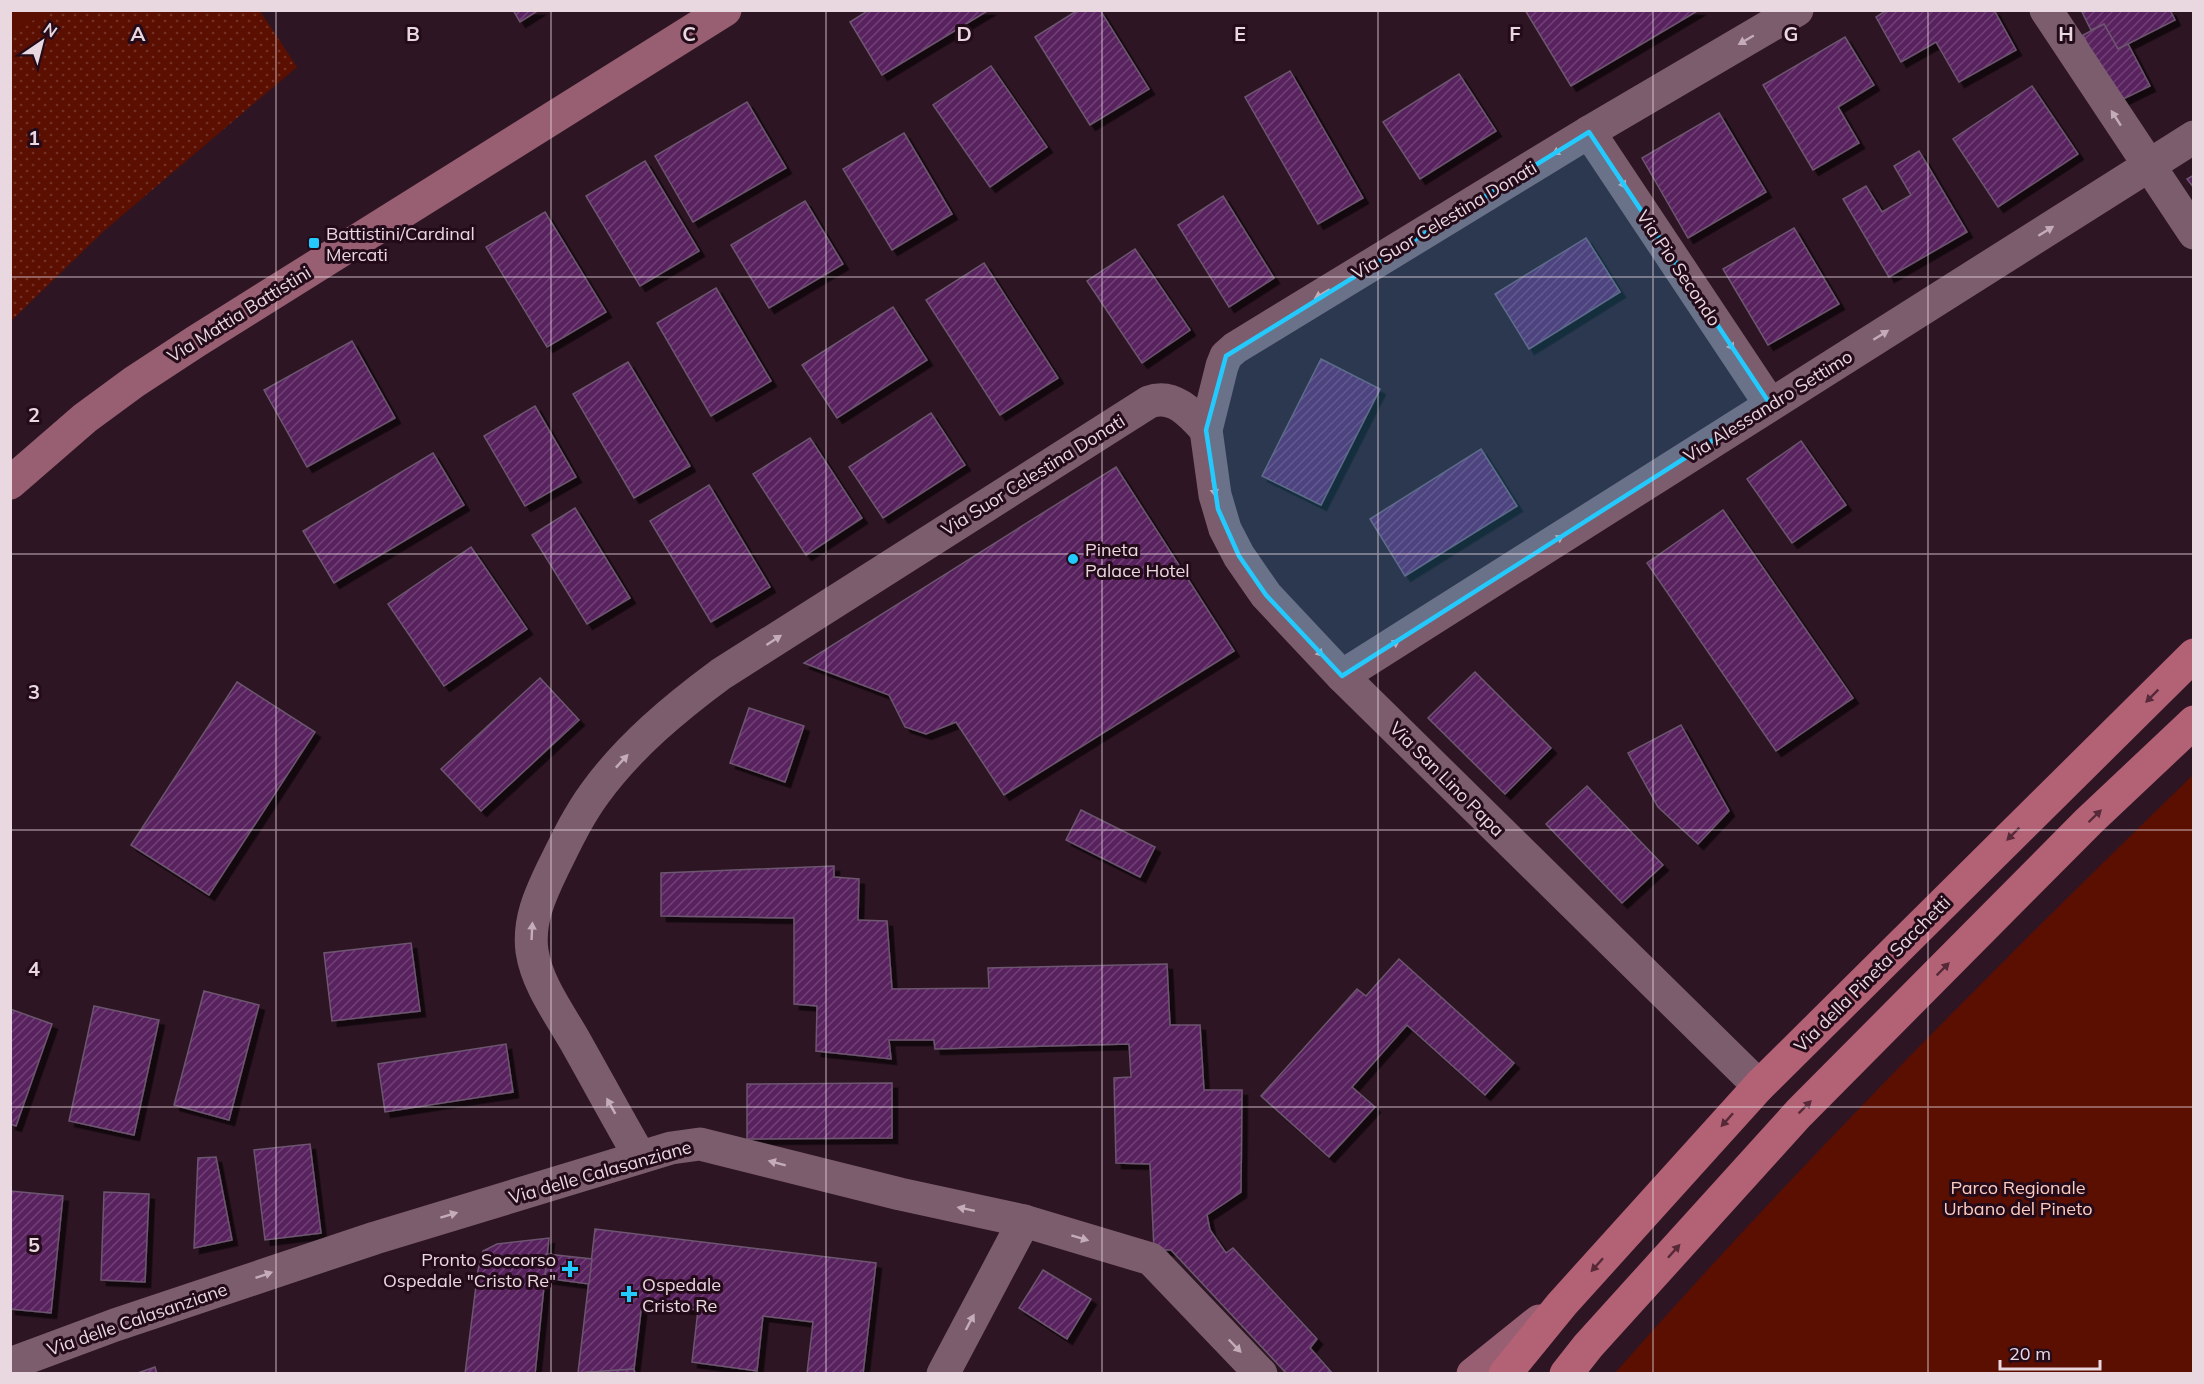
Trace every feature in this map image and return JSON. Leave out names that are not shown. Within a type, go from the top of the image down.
[{"type":"main road","name":"Via Mattia Battistini","points":[[10,483],[85,418],[134,382],[271,293],[423,201],[691,19],[725,10]]},
{"type":"main road","name":"Via della Pineta Sacchetti","points":[[1505,1374],[1562,1304],[1759,1086],[2193,655]]},
{"type":"main road","points":[[1566,1374],[1588,1346],[1799,1113],[2089,821],[2193,722]]},
{"type":"main road","name":"Via della Pineta Sacchetti","points":[[1473,1374],[1562,1304]]},
{"type":"street","name":"Via Suor Celestina Donati","points":[[1206,430],[1222,366],[1226,356],[1234,348],[1589,132],[1797,10]]},
{"type":"street","points":[[2046,10],[2193,233]]},
{"type":"street","name":"Via Pio Secondo","points":[[1589,132],[1770,404]]},
{"type":"street","name":"Via Alessandro Settimo","points":[[1342,676],[2193,137]]},
{"type":"street","name":"Via Suor Celestina Donati","points":[[640,1157],[554,1004],[537,969],[532,951],[531,936],[536,906],[574,826],[595,793],[630,753],[672,711],[721,674],[1149,402],[1164,398],[1173,401],[1193,416],[1206,430]]},
{"type":"street","name":"Via San Lino Papa","points":[[1206,430],[1218,508],[1225,529],[1234,547],[1266,595],[1342,676],[1759,1086]]},
{"type":"street","name":"Via delle Calasanziane","points":[[10,1364],[115,1325],[375,1238],[686,1144],[709,1145],[900,1194],[1024,1221],[1151,1259],[1261,1374]]},
{"type":"street","points":[[943,1374],[1024,1221]]},
{"type":"highlighted area","points":[[1589,132],[1770,404],[1342,676],[1266,595],[1239,556],[1218,509],[1206,430],[1226,356]]},
{"type":"green space","points":[[11,10],[50,10],[50,11],[11,33]]},
{"type":"green space","points":[[11,11],[260,11],[297,67],[105,230],[11,321]]},
{"type":"green space","name":"Parco Regionale Urbano del Pineto","points":[[2193,775],[2193,1373],[1615,1373],[1755,1219],[1898,1068]]},
{"type":"building","points":[[513,10],[539,10],[520,22]]},
{"type":"building","points":[[869,10],[989,10],[882,75],[850,22]]},
{"type":"building","points":[[1078,10],[1100,10],[1149,89],[1090,125],[1035,37]]},
{"type":"building","points":[[1525,10],[1699,10],[1571,86]]},
{"type":"building","points":[[1887,10],[1994,10],[2016,50],[1959,82],[1936,42],[1901,62],[1876,17]]},
{"type":"building","points":[[2081,10],[2170,10],[2175,20],[2118,49],[2104,24],[2091,30]]},
{"type":"building","points":[[2104,24],[2118,49],[2128,44],[2150,86],[2117,102],[2083,35]]},
{"type":"building","points":[[1845,37],[1874,85],[1838,107],[1859,143],[1813,170],[1763,85]]},
{"type":"building","points":[[991,66],[1047,147],[990,187],[933,105]]},
{"type":"building","points":[[1290,71],[1363,198],[1318,224],[1245,97]]},
{"type":"building","points":[[1459,74],[1496,131],[1420,179],[1383,122]]},
{"type":"building","points":[[2032,86],[2078,154],[1998,207],[1953,139]]},
{"type":"building","points":[[747,102],[786,168],[693,222],[655,156]]},
{"type":"building","points":[[1719,113],[1766,192],[1688,238],[1642,158]]},
{"type":"building","points":[[904,133],[952,214],[892,250],[843,169]]},
{"type":"building","points":[[1919,151],[1967,232],[1889,277],[1843,199],[1866,186],[1882,212],[1911,195],[1894,166]]},
{"type":"building","points":[[645,161],[699,251],[640,286],[586,196]]},
{"type":"building","points":[[2194,175],[2194,188],[2187,179]]},
{"type":"building","points":[[1223,196],[1274,278],[1229,307],[1178,225]]},
{"type":"building","points":[[805,201],[843,264],[769,308],[731,245]]},
{"type":"building","points":[[545,212],[606,312],[547,347],[486,247]]},
{"type":"building","points":[[1794,228],[1839,304],[1768,345],[1723,269]]},
{"type":"building","points":[[1586,238],[1620,292],[1529,349],[1495,294]]},
{"type":"building","points":[[1135,249],[1190,330],[1142,363],[1087,281]]},
{"type":"building","points":[[984,263],[1058,378],[1000,415],[926,300]]},
{"type":"building","points":[[716,288],[771,381],[711,416],[657,323]]},
{"type":"building","points":[[893,307],[927,360],[837,418],[802,365]]},
{"type":"building","points":[[352,341],[395,418],[307,467],[264,390]]},
{"type":"building","points":[[1321,359],[1380,389],[1321,505],[1262,476]]},
{"type":"building","points":[[628,362],[690,466],[634,498],[573,394]]},
{"type":"building","points":[[535,406],[576,477],[525,506],[484,436]]},
{"type":"building","points":[[931,413],[965,465],[883,518],[849,467]]},
{"type":"building","points":[[810,438],[862,518],[806,555],[753,474]]},
{"type":"building","points":[[1801,441],[1846,505],[1792,543],[1747,479]]},
{"type":"building","points":[[1481,449],[1517,506],[1405,576],[1370,519]]},
{"type":"building","points":[[433,453],[464,505],[334,583],[303,531]]},
{"type":"building","name":"Pineta Palace Hotel","points":[[1116,467],[1234,651],[1004,795],[956,722],[926,734],[905,727],[889,695],[804,663]]},
{"type":"building","points":[[709,485],[770,587],[711,622],[650,521]]},
{"type":"building","points":[[575,508],[630,598],[587,624],[532,535]]},
{"type":"building","points":[[1723,510],[1853,698],[1776,751],[1647,563]]},
{"type":"building","points":[[471,547],[527,629],[444,686],[388,604]]},
{"type":"building","points":[[1475,672],[1551,748],[1505,794],[1428,718]]},
{"type":"building","points":[[540,678],[579,720],[481,811],[441,769]]},
{"type":"building","points":[[237,682],[315,732],[209,895],[131,845]]},
{"type":"building","points":[[749,708],[804,726],[785,782],[730,763]]},
{"type":"building","points":[[1681,725],[1729,811],[1698,844],[1658,807],[1628,753]]},
{"type":"building","points":[[1587,786],[1663,865],[1622,903],[1546,824]]},
{"type":"building","points":[[1081,810],[1155,847],[1140,877],[1066,840]]},
{"type":"building","points":[[834,866],[834,877],[859,879],[858,920],[887,921],[892,989],[989,988],[988,968],[1167,964],[1170,1025],[1200,1025],[1204,1090],[1242,1090],[1241,1192],[1207,1215],[1210,1230],[1226,1253],[1233,1248],[1317,1339],[1310,1348],[1333,1374],[1287,1374],[1171,1250],[1154,1250],[1150,1164],[1116,1163],[1114,1078],[1131,1077],[1129,1044],[935,1049],[934,1040],[889,1040],[891,1059],[816,1051],[817,1006],[794,1004],[794,918],[661,916],[661,873]]},
{"type":"building","points":[[411,943],[420,1011],[332,1021],[324,953]]},
{"type":"building","points":[[1399,959],[1514,1063],[1485,1095],[1407,1025],[1352,1087],[1375,1107],[1329,1157],[1261,1096],[1357,989],[1366,996]]},
{"type":"building","points":[[204,991],[259,1005],[229,1120],[174,1105]]},
{"type":"building","points":[[94,1006],[159,1020],[134,1135],[69,1121]]},
{"type":"building","points":[[10,1009],[52,1024],[16,1126],[10,1124]]},
{"type":"building","points":[[506,1044],[513,1092],[385,1112],[378,1064]]},
{"type":"building","points":[[892,1083],[892,1138],[747,1139],[747,1084]]},
{"type":"building","points":[[310,1144],[321,1233],[265,1240],[254,1150]]},
{"type":"building","points":[[216,1157],[232,1240],[194,1248],[198,1158]]},
{"type":"building","points":[[10,1191],[63,1196],[51,1313],[10,1309]]},
{"type":"building","points":[[104,1192],[149,1194],[145,1282],[101,1280]]},
{"type":"building","points":[[595,1229],[876,1263],[863,1374],[807,1374],[813,1322],[763,1316],[757,1371],[692,1362],[698,1310],[642,1303],[634,1369],[578,1373]]},
{"type":"building","points":[[549,1238],[535,1374],[465,1374],[478,1270],[483,1251],[497,1244]]},
{"type":"building","points":[[547,1254],[592,1259],[589,1284],[545,1278]]},
{"type":"building","points":[[1043,1270],[1091,1299],[1067,1339],[1019,1308]]},
{"type":"building","points":[[155,1367],[157,1374],[135,1374]]},
{"type":"building","points":[[634,1369],[635,1374],[572,1374],[578,1373]]},
{"type":"place","name":"Battistini/Cardinal Mercati","points":[[314,243]]},
{"type":"place","name":"Pineta Palace Hotel","points":[[1073,559]]},
{"type":"place","name":"Pronto Soccorso Ospedale \"Cristo Re\"","points":[[570,1269]]},
{"type":"place","name":"Ospedale Cristo Re","points":[[629,1294]]}]
